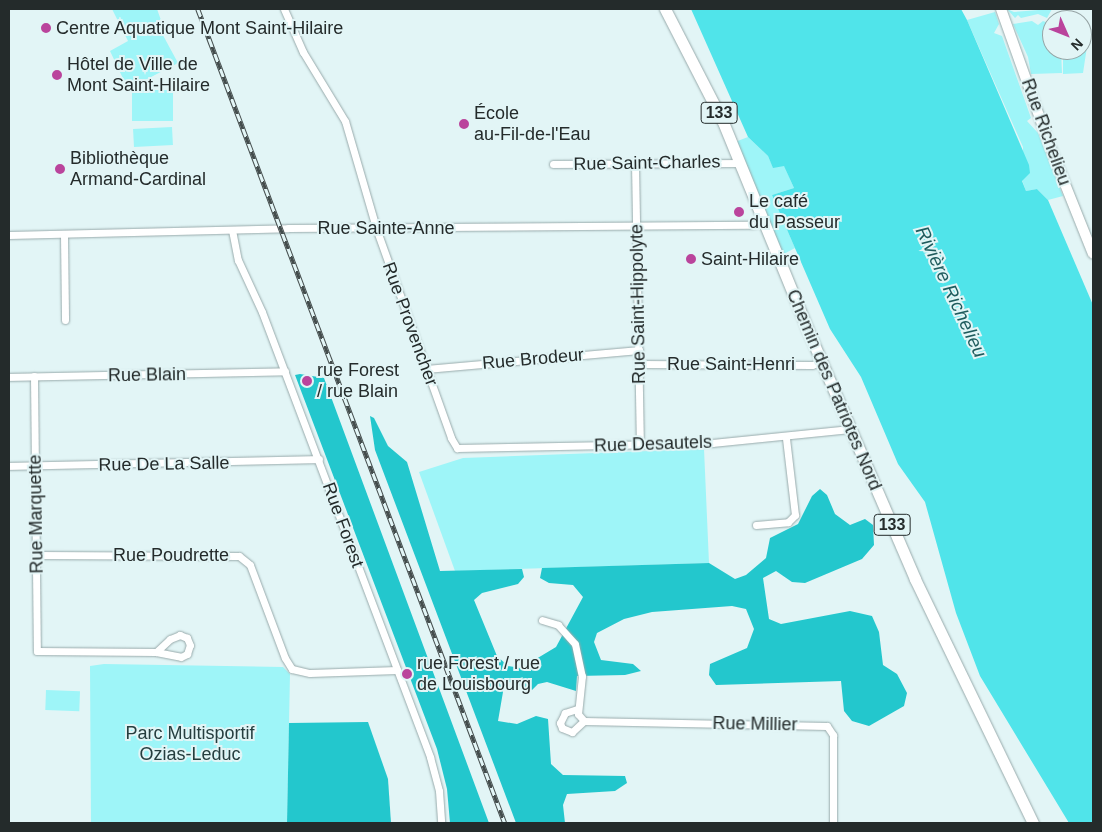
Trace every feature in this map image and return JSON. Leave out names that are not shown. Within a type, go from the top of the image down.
[{"type":"main road","name":"Chemin des Patriotes Nord","points":[[665,9],[704,83],[740,163],[762,222],[821,362],[915,578],[1033,823]]},
{"type":"main road","name":"Rue Richelieu","points":[[1001,9],[1048,144],[1093,254]]},
{"type":"street","name":"Rue Provencher","points":[[284,9],[304,52],[342,116],[376,228],[426,369],[456,446]]},
{"type":"street","name":"Rue Saint-Hippolyte","points":[[635,163],[640,445]]},
{"type":"street","name":"Rue Saint-Charles","points":[[553,164],[740,163]]},
{"type":"street","name":"Rue Sainte-Anne","points":[[9,235],[376,228],[752,225],[762,222]]},
{"type":"street","name":"Rue Forest","points":[[232,230],[238,260],[285,371],[319,459],[435,772],[441,823]]},
{"type":"street","points":[[64,235],[65,320]]},
{"type":"street","name":"Rue Brodeur","points":[[426,369],[639,350]]},
{"type":"street","name":"Rue Saint-Henri","points":[[640,364],[812,365],[821,362]]},
{"type":"street","name":"Rue Blain","points":[[9,377],[276,374],[285,371]]},
{"type":"street","name":"Rue Marquette","points":[[34,376],[37,651],[156,652]]},
{"type":"street","name":"Rue Desautels","points":[[456,446],[466,450],[640,445],[786,438],[850,429]]},
{"type":"street","points":[[756,525],[788,522],[795,516],[786,438]]},
{"type":"street","name":"Rue De La Salle","points":[[9,466],[319,459]]},
{"type":"street","name":"Rue Poudrette","points":[[36,555],[239,556],[250,565],[284,658],[292,669],[310,673],[398,670]]},
{"type":"street","points":[[542,620],[558,625],[569,634],[580,656],[582,676],[577,709],[584,721]]},
{"type":"street","points":[[180,635],[187,638],[190,645],[187,654],[180,657],[156,652],[170,639],[180,635]]},
{"type":"street","name":"Rue Millier","points":[[577,709],[565,713],[560,723],[562,728],[572,732],[584,721],[827,726],[833,735],[833,823]]},
{"type":"green space","points":[[112,9],[157,9],[162,23],[158,26],[178,63],[128,89],[110,51],[128,41]]},
{"type":"green space","points":[[1007,9],[1014,12],[1052,9],[1042,10],[1042,16],[1038,14],[1021,18],[1018,15],[1015,18]]},
{"type":"green space","points":[[995,12],[999,24],[994,33],[1002,36],[1031,118],[1027,121],[1038,133],[1063,196],[1048,200],[1037,189],[1026,191],[1022,180],[1023,147],[967,20]]},
{"type":"green space","points":[[1032,21],[1038,25],[1042,22],[1042,60],[1061,60],[1062,73],[1031,74],[1028,57],[1013,24]]},
{"type":"green space","points":[[1063,60],[1085,60],[1083,73],[1063,74]]},
{"type":"green space","points":[[132,90],[173,90],[173,121],[132,121]]},
{"type":"green space","points":[[172,127],[173,145],[134,147],[133,129]]},
{"type":"green space","points":[[748,137],[768,156],[773,167],[784,165],[794,188],[772,195],[795,248],[780,256],[735,142]]},
{"type":"green space","points":[[704,449],[709,563],[455,571],[419,472],[463,458]]},
{"type":"green space","name":"Parc Multisportif Ozias-Leduc","points":[[104,664],[283,667],[290,674],[287,823],[91,823],[90,666]]},
{"type":"green space","points":[[46,690],[80,691],[79,711],[45,710]]},
{"type":"shaded area","points":[[300,374],[324,378],[489,823],[450,823],[447,789],[437,749],[295,375]]},
{"type":"shaded area","points":[[370,416],[374,418],[388,446],[407,462],[440,571],[522,569],[524,577],[518,584],[482,593],[474,600],[497,656],[508,666],[521,668],[556,647],[583,597],[573,585],[549,583],[540,578],[542,568],[709,563],[735,579],[746,575],[766,558],[770,538],[798,524],[812,496],[820,489],[827,495],[835,514],[850,525],[865,519],[873,525],[874,545],[862,559],[805,583],[792,582],[776,571],[763,578],[769,619],[781,624],[850,611],[872,616],[879,632],[883,665],[897,674],[907,693],[904,706],[869,726],[852,721],[844,711],[841,681],[716,685],[709,675],[710,664],[747,648],[754,629],[746,609],[732,606],[652,612],[624,619],[597,633],[594,642],[601,660],[633,664],[641,671],[625,675],[577,676],[576,691],[547,682],[538,684],[532,690],[498,678],[503,692],[498,721],[517,724],[536,716],[548,719],[551,764],[563,775],[625,776],[627,783],[615,791],[567,794],[563,805],[565,823],[516,823],[375,450]]},
{"type":"shaded area","points":[[368,722],[388,779],[391,823],[287,823],[289,723]]},
{"type":"water","name":"Rivière Richelieu","points":[[691,9],[961,9],[967,20],[1029,165],[1030,173],[1022,181],[1026,191],[1037,189],[1048,200],[1093,305],[1093,823],[1069,823],[980,676],[956,613],[925,502],[898,464],[861,377],[830,329],[772,195],[794,188],[784,166],[773,168],[768,156],[748,137]]},
{"type":"railway","points":[[198,9],[505,823]]},
{"type":"place","name":"Centre Aquatique Mont Saint-Hilaire","points":[[46,28]]},
{"type":"place","name":"Hôtel de Ville de Mont Saint-Hilaire","points":[[57,75]]},
{"type":"place","name":"École au-Fil-de-l'Eau","points":[[464,124]]},
{"type":"place","name":"Bibliothèque Armand-Cardinal","points":[[60,169]]},
{"type":"place","name":"Le café du Passeur","points":[[739,212]]},
{"type":"place","name":"Saint-Hilaire","points":[[691,259]]},
{"type":"place","name":"rue Forest / rue Blain","points":[[307,381]]},
{"type":"place","name":"rue Forest / rue de Louisbourg","points":[[407,674]]}]
